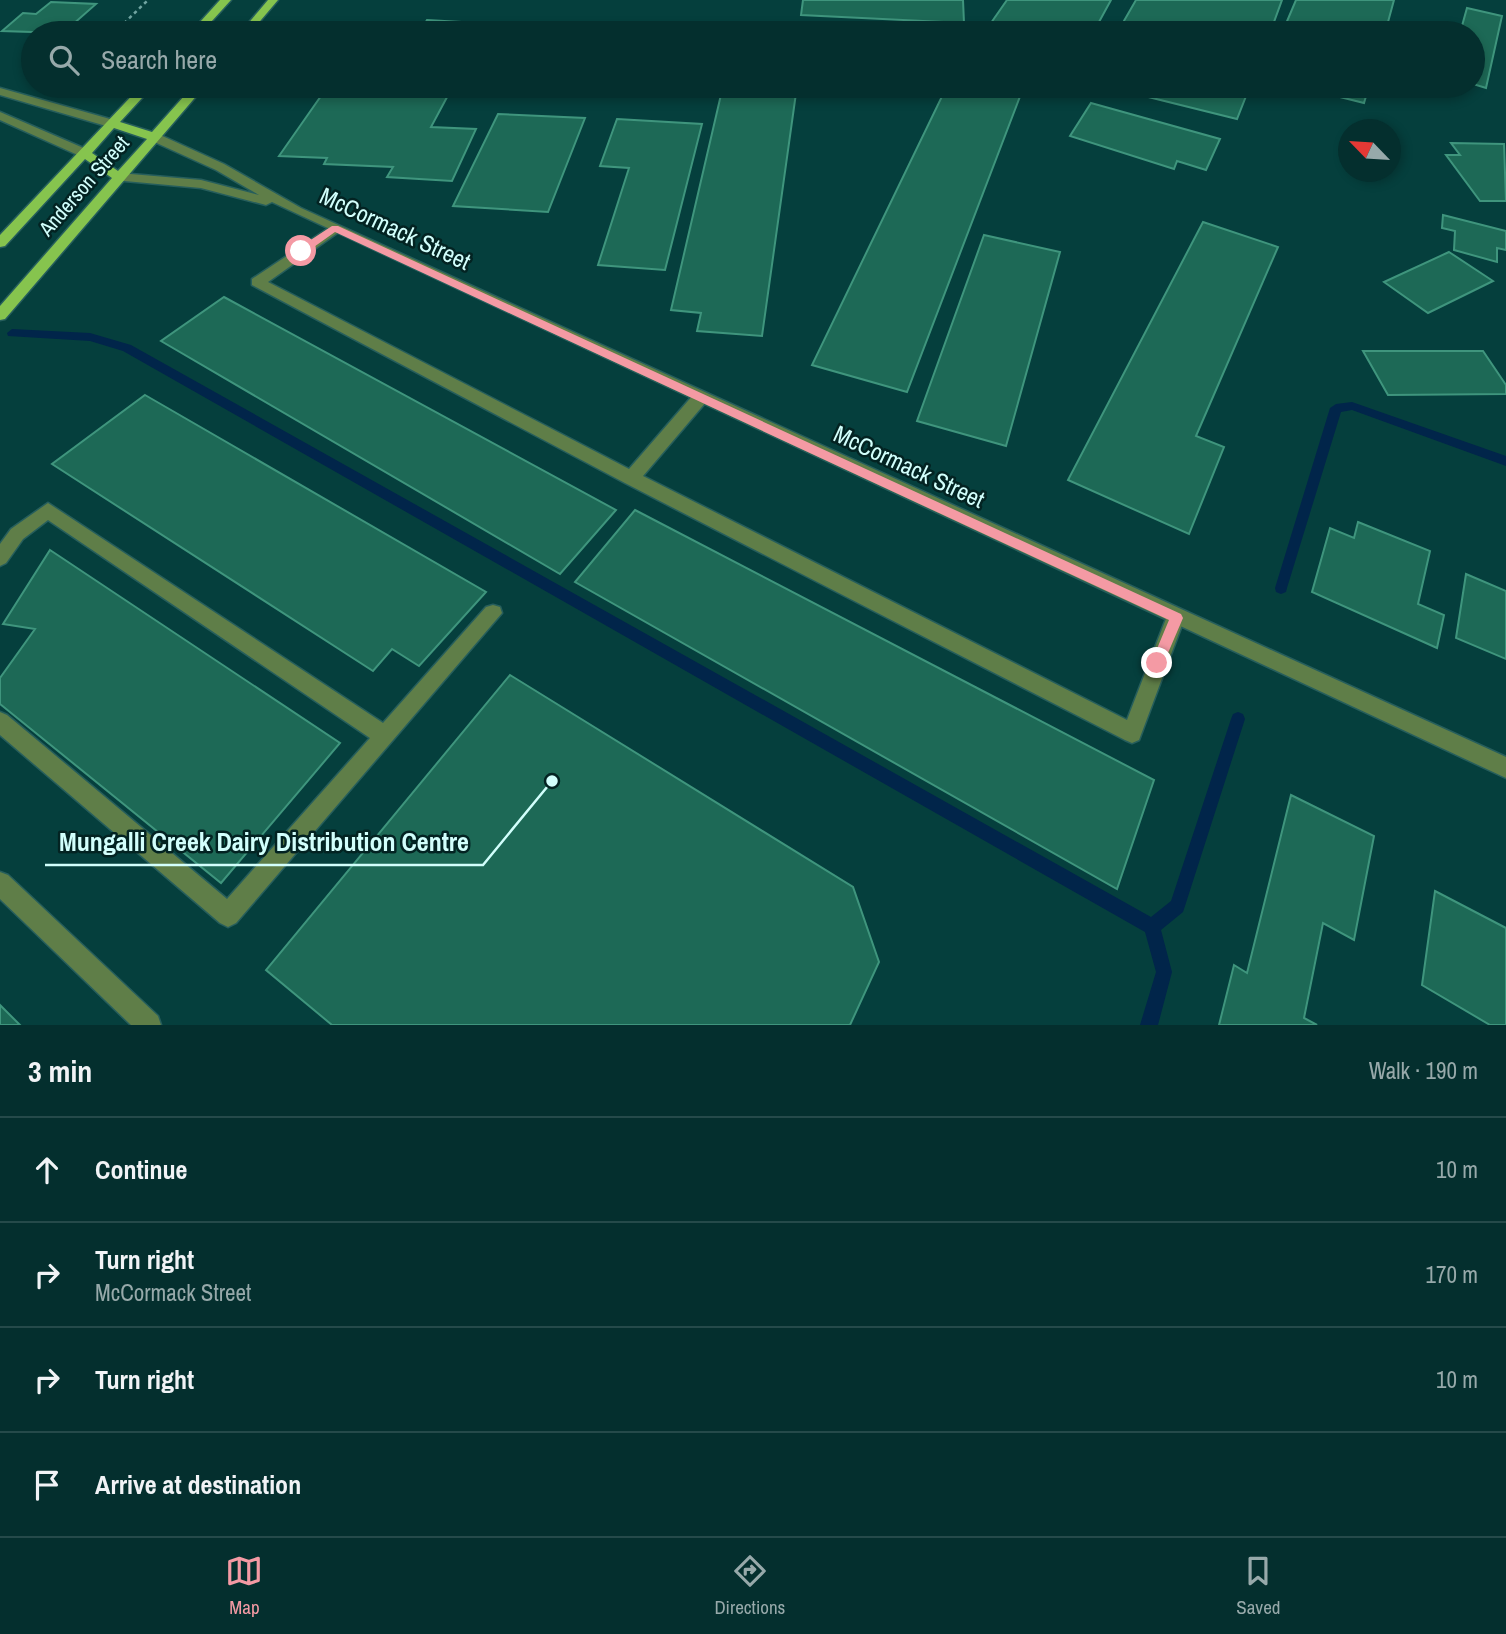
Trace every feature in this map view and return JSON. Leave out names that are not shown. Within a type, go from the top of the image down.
[{"type":"main road","points":[[206,21],[226,0]]},
{"type":"main road","points":[[256,21],[274,0]]},
{"type":"main road","name":"Anderson Street","points":[[0,243],[136,98]]},
{"type":"main road","name":"Anderson Street","points":[[0,315],[188,98]]},
{"type":"main road","name":"McCormack Street","points":[[113,124],[154,137]]},
{"type":"main road","name":"McCormack Street","points":[[84,153],[119,177]]},
{"type":"street","name":"McCormack Street","points":[[0,91],[21,97]]},
{"type":"street","name":"McCormack Street","points":[[24,98],[113,124]]},
{"type":"street","name":"McCormack Street","points":[[0,116],[84,153]]},
{"type":"street","name":"McCormack Street","points":[[154,137],[220,167],[293,209],[1506,768]]},
{"type":"street","name":"McCormack Street","points":[[119,177],[208,185],[293,209]]},
{"type":"street","points":[[335,228],[257,282],[631,478],[1132,733],[1176,618]]},
{"type":"street","points":[[631,478],[700,398]]},
{"type":"street","points":[[0,558],[17,534],[48,510],[384,735]]},
{"type":"street","points":[[0,722],[228,915],[493,613]]},
{"type":"street","points":[[0,883],[149,1025]]},
{"type":"path","points":[[126,21],[148,0]]},
{"type":"building","points":[[803,0],[963,0],[964,21],[923,21],[801,15]]},
{"type":"building","points":[[1007,0],[1111,0],[1100,21],[992,21]]},
{"type":"building","points":[[1136,0],[1282,0],[1274,21],[1124,21]]},
{"type":"building","points":[[1296,0],[1394,0],[1388,21],[1287,21]]},
{"type":"building","points":[[51,2],[96,4],[77,21],[21,21],[21,32],[2,31],[23,13],[36,14]]},
{"type":"building","points":[[1467,8],[1502,16],[1486,88],[1485,21],[1463,21]]},
{"type":"building","points":[[320,98],[447,98],[431,127],[476,129],[452,181],[387,177],[393,167],[324,164],[327,158],[279,156]]},
{"type":"building","points":[[720,98],[795,98],[762,336],[697,331],[701,313],[671,310]]},
{"type":"building","points":[[941,98],[1019,98],[907,392],[812,365]]},
{"type":"building","points":[[1152,98],[1245,98],[1237,119]]},
{"type":"building","points":[[1344,98],[1365,98],[1364,103]]},
{"type":"building","points":[[1091,103],[1220,139],[1206,170],[1177,161],[1174,169],[1070,136]]},
{"type":"building","points":[[498,114],[585,118],[548,212],[453,206]]},
{"type":"building","points":[[617,119],[702,124],[665,270],[598,265],[629,168],[600,166]]},
{"type":"building","points":[[1451,143],[1504,144],[1506,201],[1480,201],[1446,155],[1460,155]]},
{"type":"building","points":[[1443,215],[1506,231],[1506,250],[1497,248],[1497,262],[1454,250],[1455,231],[1442,228]]},
{"type":"building","points":[[1203,222],[1278,247],[1196,436],[1224,447],[1189,534],[1068,480]]},
{"type":"building","points":[[984,235],[1060,252],[1006,446],[917,421]]},
{"type":"building","points":[[1449,252],[1493,281],[1428,313],[1384,282]]},
{"type":"building","points":[[224,297],[616,510],[560,574],[161,341]]},
{"type":"building","points":[[1363,351],[1483,351],[1506,385],[1506,394],[1388,395]]},
{"type":"building","points":[[145,395],[486,592],[419,666],[392,649],[373,671],[52,464]]},
{"type":"building","points":[[635,510],[1154,780],[1117,889],[575,582]]},
{"type":"building","points":[[1358,522],[1430,551],[1418,604],[1444,615],[1437,648],[1312,592],[1330,528],[1354,538]]},
{"type":"building","points":[[50,550],[340,743],[221,883],[0,704],[0,678],[35,629],[3,624]]},
{"type":"building","points":[[1466,574],[1506,591],[1506,659],[1456,638]]},
{"type":"building","points":[[510,675],[853,887],[879,962],[850,1025],[332,1025],[266,970]]},
{"type":"building","points":[[1291,795],[1374,836],[1354,940],[1323,923],[1304,1018],[1317,1025],[1219,1025],[1234,965],[1247,973]]},
{"type":"building","points":[[1435,891],[1506,928],[1506,1025],[1490,1025],[1422,985]]},
{"type":"building","points":[[0,1005],[20,1025],[0,1025]]},
{"type":"waterway","points":[[12,333],[90,337],[127,348],[1152,927]]},
{"type":"waterway","points":[[1281,588],[1336,408],[1352,406],[1506,461]]},
{"type":"waterway","points":[[1152,927],[1177,906],[1238,719]]},
{"type":"waterway","points":[[1149,1025],[1164,972],[1152,927]]},
{"type":"place","name":"Mungalli Creek Dairy Distribution Centre","points":[[552,781]]},
{"type":"route","points":[[301,251],[335,228],[1176,618],[1157,663]]}]
